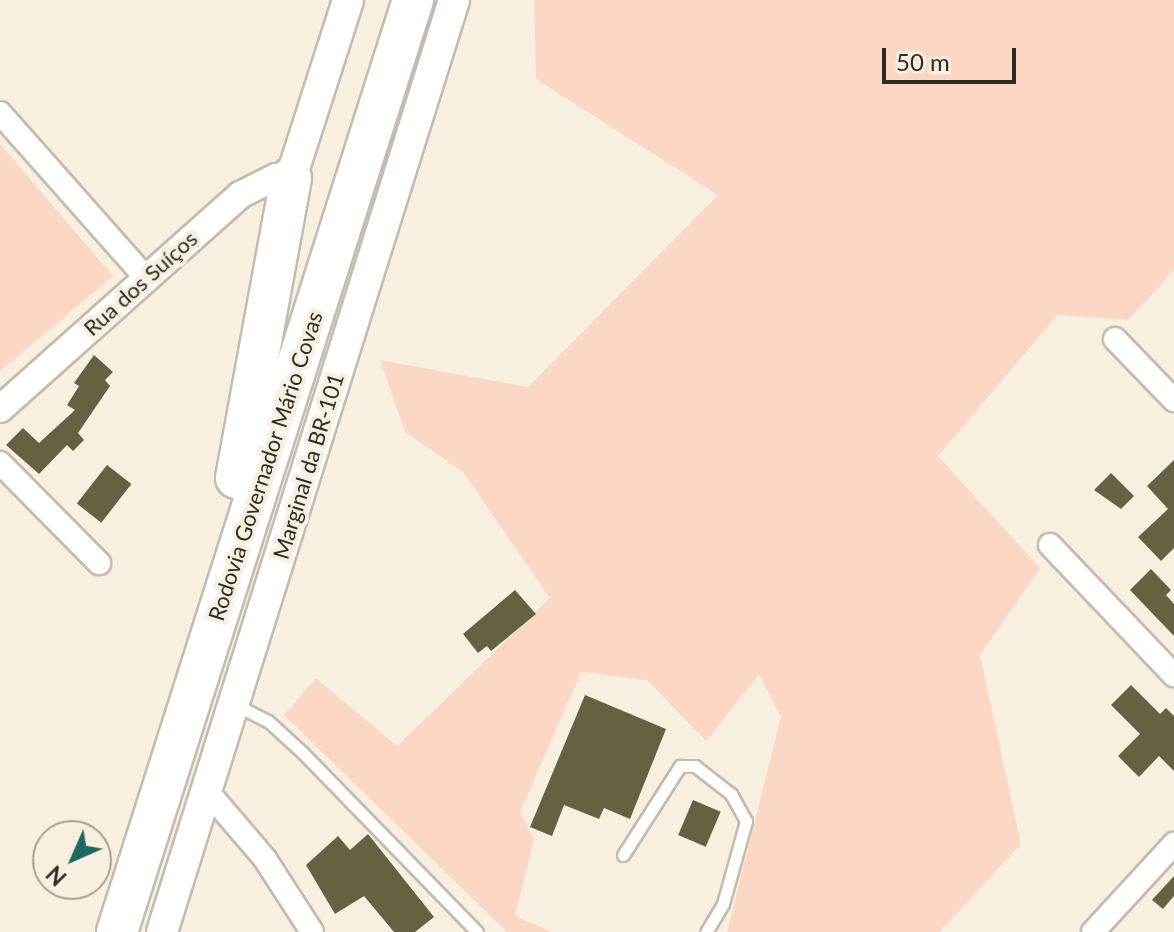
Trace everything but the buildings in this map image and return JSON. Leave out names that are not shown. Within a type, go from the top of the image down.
[{"type":"highway","name":"Rodovia Governador Mário Covas","points":[[92,932],[386,0]]},
{"type":"highway","name":"Rodovia Governador Mário Covas","points":[[117,932],[413,0]]},
{"type":"highway","points":[[236,478],[291,178]]},
{"type":"main road","points":[[291,178],[348,0]]},
{"type":"main road","name":"Marginal da BR-101","points":[[162,932],[454,0]]},
{"type":"street","points":[[0,113],[145,277]]},
{"type":"street","name":"Rua dos Suíços","points":[[0,409],[240,195],[268,180],[291,178]]},
{"type":"street","points":[[1115,339],[1174,400]]},
{"type":"street","points":[[0,463],[99,563]]},
{"type":"street","points":[[1050,545],[1174,675]]},
{"type":"street","points":[[207,791],[265,859],[312,932]]},
{"type":"street","points":[[1093,932],[1174,844]]},
{"type":"lane","points":[[234,703],[268,721],[302,752],[477,932]]},
{"type":"lane","points":[[623,855],[680,766],[695,766],[731,794],[746,821],[723,904],[706,932]]},
{"type":"shaded area","points":[[534,0],[1174,0],[1174,270],[1128,320],[1057,315],[938,456],[1040,568],[980,655],[1021,844],[939,932],[727,932],[781,717],[759,674],[706,741],[647,680],[581,672],[520,812],[534,840],[515,916],[552,932],[507,932],[284,715],[316,678],[397,746],[550,598],[463,472],[405,432],[380,360],[528,387],[718,195],[536,79]]},
{"type":"shaded area","points":[[0,144],[113,276],[0,371]]}]
